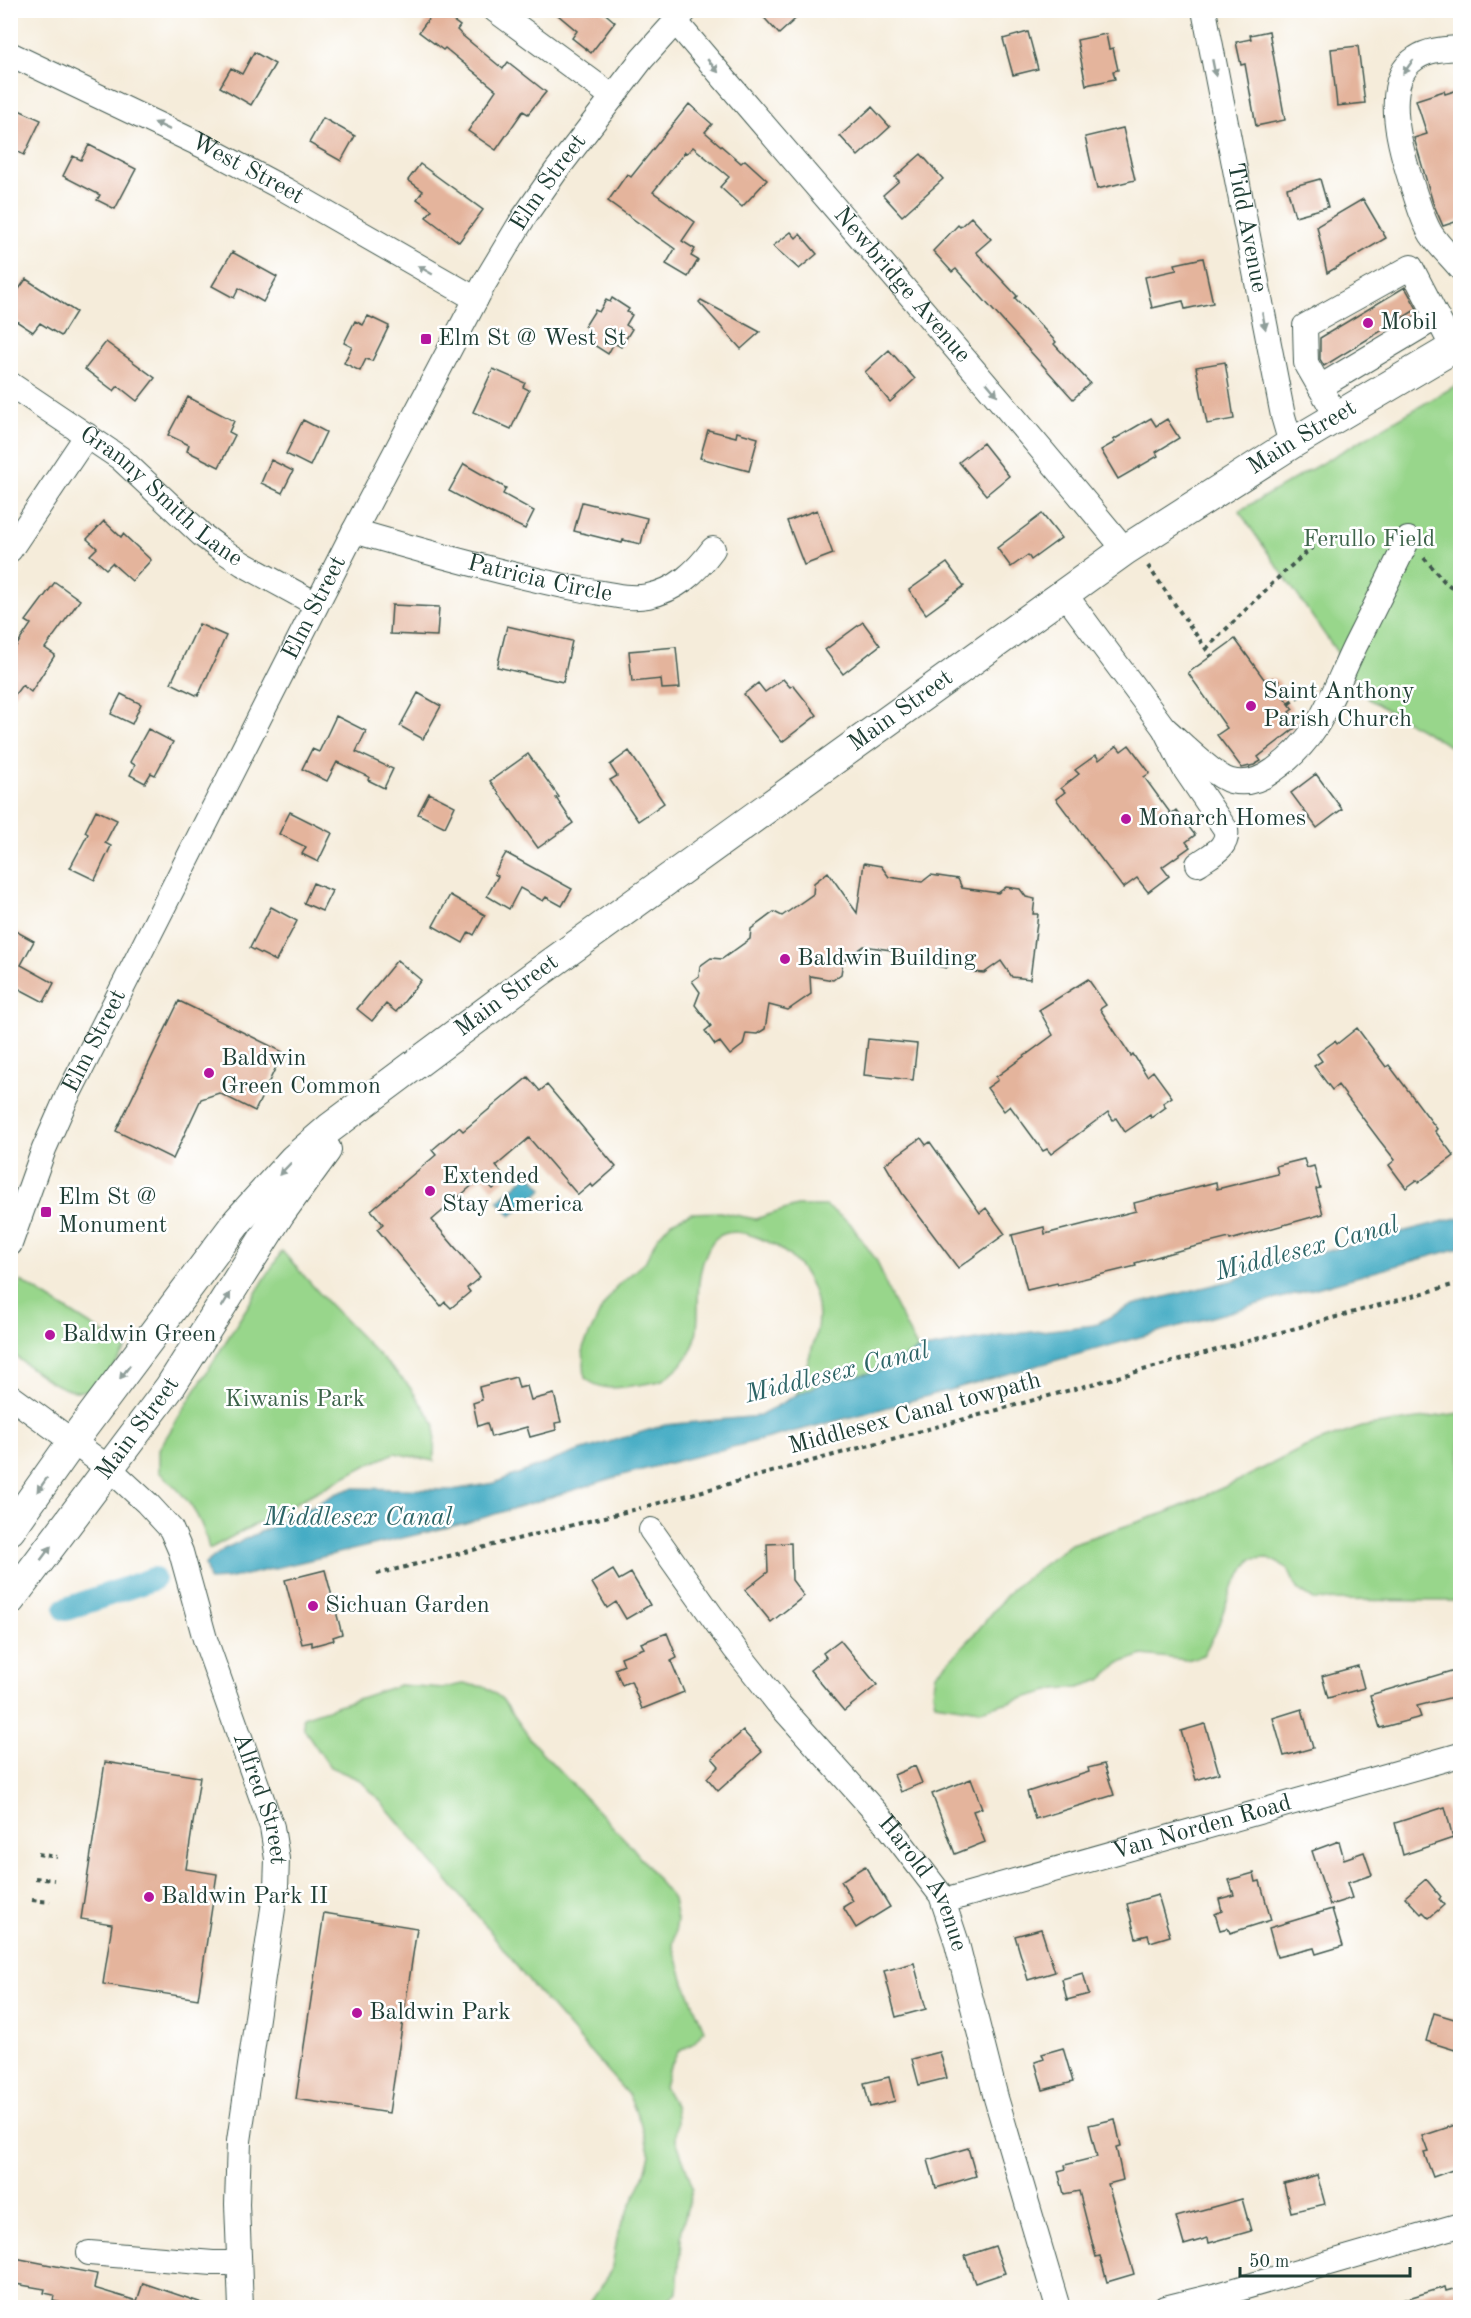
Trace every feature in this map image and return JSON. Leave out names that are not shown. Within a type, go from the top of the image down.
[{"type":"main road","name":"Main Street","points":[[10,1530],[204,1265],[262,1193],[311,1144],[424,1056],[528,980],[1129,547],[1292,444],[1457,346]]},
{"type":"main road","name":"Main Street","points":[[10,1600],[170,1387],[279,1213],[362,1106]]},
{"type":"street","points":[[495,10],[613,97]]},
{"type":"street","name":"Tidd Avenue","points":[[1204,10],[1283,416],[1292,444]]},
{"type":"street","name":"Elm Street","points":[[10,1244],[16,1207],[67,1097],[316,604],[476,299],[531,208],[613,97],[681,16]]},
{"type":"street","name":"Newbridge Avenue","points":[[681,16],[861,241],[1129,547]]},
{"type":"street","points":[[1461,48],[1432,51],[1415,58],[1403,72],[1396,103],[1396,124],[1400,142],[1424,221],[1432,236],[1461,268]]},
{"type":"street","name":"West Street","points":[[10,54],[192,141],[286,190],[476,299]]},
{"type":"street","points":[[1337,417],[1306,363],[1305,326],[1411,267],[1437,317],[1457,346]]},
{"type":"street","points":[[1320,387],[1437,317]]},
{"type":"street","name":"Granny Smith Lane","points":[[10,384],[132,467],[202,535],[222,550],[316,604]]},
{"type":"street","points":[[10,550],[87,435]]},
{"type":"street","name":"Patricia Circle","points":[[354,531],[499,570],[621,596],[645,596],[677,585],[700,567],[713,549]]},
{"type":"street","points":[[1164,728],[1217,774],[1232,781],[1257,780],[1290,759],[1308,739],[1331,703],[1346,664],[1408,539]]},
{"type":"street","points":[[1064,593],[1164,728],[1184,768],[1227,833],[1224,845],[1198,864]]},
{"type":"street","points":[[10,1396],[110,1469]]},
{"type":"street","name":"Alfred Street","points":[[110,1469],[159,1516],[177,1541],[205,1639],[266,1807],[275,1845],[277,1875],[273,1918],[239,2141],[237,2204],[241,2307]]},
{"type":"street","name":"Harold Avenue","points":[[651,1530],[700,1602],[777,1702],[895,1835],[944,1901],[996,2098],[1058,2307]]},
{"type":"street","name":"Van Norden Road","points":[[944,1901],[1461,1755]]},
{"type":"street","points":[[1165,2307],[1218,2295],[1461,2225]]},
{"type":"street","points":[[89,2253],[213,2264],[239,2263]]},
{"type":"path","points":[[1206,649],[1283,573],[1330,532]]},
{"type":"path","points":[[1408,539],[1444,581],[1461,594]]},
{"type":"path","points":[[1129,547],[1211,656]]},
{"type":"path","name":"Middlesex Canal towpath","points":[[377,1574],[644,1507],[1461,1283]]},
{"type":"path","points":[[38,1854],[57,1857]]},
{"type":"path","points":[[35,1878],[54,1880]]},
{"type":"path","points":[[32,1900],[51,1902]]},
{"type":"green space","name":"Ferullo Field","points":[[1460,383],[1460,752],[1370,700],[1239,511]]},
{"type":"green space","points":[[797,1206],[826,1206],[850,1223],[877,1261],[890,1295],[918,1350],[880,1371],[824,1383],[796,1395],[816,1334],[817,1303],[812,1289],[806,1276],[786,1253],[759,1238],[732,1232],[716,1238],[707,1252],[700,1278],[698,1321],[693,1347],[686,1359],[674,1371],[661,1380],[616,1388],[597,1385],[585,1378],[583,1348],[602,1308],[617,1286],[645,1262],[657,1238],[671,1222],[691,1213],[720,1212],[755,1219]]},
{"type":"green space","name":"Kiwanis Park","points":[[282,1251],[328,1303],[409,1386],[435,1424],[434,1461],[395,1453],[363,1467],[209,1549],[197,1515],[177,1489],[159,1472],[159,1449]]},
{"type":"green space","points":[[21,1281],[127,1348],[101,1382],[91,1389],[80,1391],[68,1389],[44,1378],[14,1355],[9,1339],[13,1308]]},
{"type":"green space","points":[[1460,1413],[1460,1601],[1314,1600],[1297,1589],[1289,1571],[1278,1563],[1268,1558],[1251,1559],[1231,1590],[1216,1632],[1203,1655],[1187,1660],[1143,1655],[1120,1663],[1101,1680],[1079,1687],[1057,1689],[980,1710],[935,1703],[933,1692],[936,1674],[972,1637],[1012,1589],[1071,1544],[1168,1512],[1240,1480],[1305,1447],[1362,1427]]},
{"type":"green space","points":[[462,1684],[486,1687],[502,1699],[534,1744],[633,1848],[673,1899],[677,1920],[673,1945],[683,1979],[704,2030],[694,2043],[678,2052],[668,2071],[664,2087],[675,2106],[676,2140],[693,2187],[682,2227],[677,2293],[660,2307],[588,2307],[611,2272],[618,2233],[644,2176],[650,2155],[642,2126],[629,2096],[525,1977],[486,1926],[384,1805],[360,1780],[330,1767],[304,1729],[303,1717],[399,1685],[444,1688]]},
{"type":"water","points":[[530,1173],[543,1189],[511,1216],[498,1201]]},
{"type":"water","name":"Middlesex Canal","points":[[1460,1217],[1460,1248],[867,1413],[626,1474],[466,1523],[250,1574],[209,1580],[205,1564],[224,1549],[335,1494],[352,1488],[452,1490],[494,1483],[573,1453],[665,1425],[760,1416],[796,1395],[824,1383],[880,1371],[918,1350],[1006,1335],[1094,1325],[1133,1305],[1234,1280],[1284,1262]]},
{"type":"building","points":[[435,10],[460,26],[457,30],[463,36],[503,69],[508,62],[546,92],[528,114],[523,111],[496,150],[468,131],[496,90],[445,48],[443,50],[419,32]]},
{"type":"building","points":[[552,10],[601,10],[615,22],[591,53],[572,38],[577,31]]},
{"type":"building","points":[[757,10],[805,10],[779,34]]},
{"type":"building","points":[[1269,31],[1285,120],[1256,126],[1245,64],[1241,65],[1236,42],[1251,39],[1250,35]]},
{"type":"building","points":[[1028,32],[1038,69],[1013,75],[1003,39]]},
{"type":"building","points":[[1106,34],[1109,49],[1113,48],[1118,70],[1113,71],[1115,79],[1086,85],[1077,40]]},
{"type":"building","points":[[1358,46],[1365,103],[1337,106],[1331,49]]},
{"type":"building","points":[[254,52],[275,64],[251,105],[220,87],[231,68],[242,74]]},
{"type":"building","points":[[1461,89],[1461,220],[1443,226],[1433,203],[1414,138],[1427,134],[1416,100],[1444,91],[1445,94]]},
{"type":"building","points":[[689,104],[712,124],[705,132],[741,163],[745,160],[767,180],[742,207],[720,187],[729,177],[693,147],[687,153],[685,152],[653,192],[695,222],[682,241],[695,249],[691,256],[698,260],[688,277],[666,264],[675,249],[608,201],[627,174],[631,177]]},
{"type":"building","points":[[10,106],[41,120],[24,155],[10,148]]},
{"type":"building","points":[[872,107],[890,127],[858,156],[840,136]]},
{"type":"building","points":[[323,118],[355,136],[341,161],[309,143]]},
{"type":"building","points":[[1123,128],[1135,180],[1097,189],[1085,137]]},
{"type":"building","points":[[89,145],[136,169],[115,209],[97,200],[100,195],[63,176],[73,156],[81,160]]},
{"type":"building","points":[[921,154],[943,179],[902,216],[883,195],[899,181],[895,177]]},
{"type":"building","points":[[420,164],[483,210],[459,242],[426,217],[432,210],[417,199],[423,191],[408,180]]},
{"type":"building","points":[[1320,179],[1328,207],[1295,216],[1287,188]]},
{"type":"building","points":[[1363,199],[1386,238],[1327,273],[1317,226]]},
{"type":"building","points":[[971,217],[991,239],[976,252],[1017,296],[1015,298],[1090,383],[1073,399],[956,269],[952,272],[933,251],[958,225],[960,227]]},
{"type":"building","points":[[791,232],[796,238],[800,234],[817,254],[799,269],[773,246]]},
{"type":"building","points":[[232,252],[277,277],[263,302],[239,288],[234,298],[212,286]]},
{"type":"building","points":[[1203,258],[1213,303],[1185,309],[1183,301],[1152,308],[1145,277],[1177,270],[1175,264]]},
{"type":"building","points":[[26,279],[76,312],[61,336],[40,323],[33,332],[10,317],[10,302]]},
{"type":"building","points":[[1405,287],[1417,309],[1324,366],[1320,359],[1320,338]]},
{"type":"building","points":[[612,298],[629,309],[627,312],[632,315],[626,325],[632,329],[621,347],[614,343],[608,354],[583,338],[589,328],[585,326],[595,310],[599,312],[606,300],[610,302]]},
{"type":"building","points":[[701,300],[760,332],[741,349],[699,302]]},
{"type":"building","points":[[368,316],[389,326],[372,361],[366,359],[360,371],[344,363],[352,347],[344,343],[355,321],[363,325]]},
{"type":"building","points":[[106,342],[155,378],[137,401],[118,386],[114,391],[85,369]]},
{"type":"building","points":[[889,350],[915,379],[890,402],[865,372]]},
{"type":"building","points":[[1225,362],[1234,419],[1207,424],[1196,367]]},
{"type":"building","points":[[493,369],[525,383],[523,387],[529,390],[511,429],[473,412]]},
{"type":"building","points":[[188,397],[234,421],[229,432],[235,435],[219,467],[187,451],[189,445],[168,435]]},
{"type":"building","points":[[1151,418],[1156,426],[1167,419],[1179,438],[1156,452],[1158,456],[1118,479],[1101,450],[1115,442],[1113,440]]},
{"type":"building","points":[[303,420],[326,432],[310,466],[286,454]]},
{"type":"building","points":[[708,430],[736,437],[737,432],[758,438],[749,471],[700,458]]},
{"type":"building","points":[[983,443],[1009,476],[986,495],[959,462]]},
{"type":"building","points":[[271,460],[293,471],[282,493],[261,483]]},
{"type":"building","points":[[464,464],[506,488],[503,494],[534,511],[525,529],[449,491]]},
{"type":"building","points":[[582,502],[647,518],[641,544],[623,540],[622,543],[574,531]]},
{"type":"building","points":[[817,510],[833,554],[804,565],[787,521]]},
{"type":"building","points":[[1042,514],[1061,538],[1031,560],[1028,555],[1011,567],[997,548]]},
{"type":"building","points":[[104,521],[121,537],[123,534],[151,560],[132,581],[112,563],[106,569],[90,555],[97,548],[87,539]]},
{"type":"building","points":[[947,563],[964,586],[926,614],[909,590]]},
{"type":"building","points":[[55,582],[80,600],[45,648],[55,655],[31,692],[22,685],[10,701],[10,655],[31,624],[26,621]]},
{"type":"building","points":[[392,605],[439,607],[437,636],[390,634]]},
{"type":"building","points":[[863,622],[880,645],[843,674],[825,650]]},
{"type":"building","points":[[199,624],[226,636],[198,696],[171,683]]},
{"type":"building","points":[[507,626],[572,641],[563,682],[497,667]]},
{"type":"building","name":"Saint Anthony Parish Church","points":[[1235,639],[1264,679],[1273,678],[1279,681],[1280,692],[1293,709],[1289,712],[1299,725],[1258,757],[1261,761],[1242,768],[1217,735],[1227,728],[1188,673]]},
{"type":"building","points":[[676,647],[680,688],[662,689],[661,679],[632,682],[629,651]]},
{"type":"building","points":[[783,679],[790,687],[793,685],[817,715],[782,742],[744,694],[758,683],[765,692]]},
{"type":"building","points":[[418,693],[441,706],[423,739],[400,726]]},
{"type":"building","points":[[121,694],[141,704],[132,724],[111,714]]},
{"type":"building","points":[[336,716],[366,731],[356,752],[393,769],[384,788],[368,780],[369,777],[337,762],[327,781],[302,769],[312,749],[319,752]]},
{"type":"building","points":[[148,729],[173,742],[155,775],[151,773],[145,783],[130,775],[135,765],[130,762]]},
{"type":"building","name":"Monarch Homes","points":[[1129,745],[1150,773],[1144,777],[1171,814],[1176,810],[1195,835],[1186,842],[1190,847],[1162,867],[1169,876],[1148,892],[1137,878],[1123,888],[1056,799],[1065,792],[1061,788],[1079,774],[1075,770],[1096,755],[1099,760],[1117,746],[1121,751]]},
{"type":"building","points":[[629,751],[664,803],[638,821],[610,780],[617,776],[610,765]]},
{"type":"building","points":[[528,754],[559,797],[556,798],[573,823],[538,848],[490,781]]},
{"type":"building","points":[[1316,774],[1342,809],[1317,828],[1291,793]]},
{"type":"building","points":[[429,793],[455,806],[445,827],[418,814]]},
{"type":"building","points":[[96,810],[117,820],[105,843],[111,846],[95,880],[70,868],[88,834],[85,832]]},
{"type":"building","points":[[290,812],[332,833],[318,862],[302,854],[306,847],[279,834]]},
{"type":"building","points":[[506,853],[572,889],[562,906],[546,897],[543,901],[520,888],[509,909],[487,896],[498,876],[494,874]]},
{"type":"building","name":"Baldwin Building","points":[[864,863],[881,866],[889,877],[922,882],[931,875],[958,879],[962,888],[998,893],[1006,887],[1020,889],[1026,897],[1035,899],[1033,914],[1038,914],[1030,979],[1012,977],[1001,961],[984,973],[974,972],[963,956],[946,968],[937,966],[925,949],[908,962],[898,960],[891,950],[864,946],[843,961],[841,974],[833,980],[810,976],[811,994],[788,1010],[769,1005],[765,1029],[757,1034],[746,1033],[743,1045],[730,1055],[720,1042],[715,1045],[705,1031],[711,1026],[695,1005],[700,992],[692,981],[699,976],[700,966],[711,958],[722,959],[750,939],[751,929],[774,912],[782,916],[813,894],[814,883],[828,872],[857,913]]},
{"type":"building","points":[[313,883],[332,891],[322,911],[304,903]]},
{"type":"building","points":[[450,895],[485,915],[474,935],[469,932],[463,943],[433,926]]},
{"type":"building","points":[[271,907],[297,921],[276,961],[250,948]]},
{"type":"building","points":[[10,928],[34,941],[21,965],[54,983],[44,1002],[10,984]]},
{"type":"building","points":[[397,960],[421,980],[396,1012],[386,1004],[372,1021],[357,1009]]},
{"type":"building","points":[[1088,979],[1106,1005],[1100,1009],[1131,1056],[1133,1054],[1147,1076],[1153,1071],[1172,1097],[1163,1103],[1166,1107],[1125,1132],[1116,1118],[1113,1120],[1108,1112],[1051,1154],[1047,1149],[1043,1151],[1010,1106],[1004,1111],[987,1088],[998,1080],[996,1077],[1053,1035],[1039,1010]]},
{"type":"building","name":"Baldwin Green Common","points":[[179,1001],[283,1052],[255,1111],[219,1093],[201,1099],[173,1159],[116,1131]]},
{"type":"building","points":[[1357,1028],[1386,1067],[1389,1065],[1437,1129],[1435,1131],[1454,1156],[1419,1182],[1417,1180],[1406,1188],[1389,1165],[1395,1160],[1338,1085],[1332,1090],[1314,1066],[1322,1061],[1317,1054],[1335,1041],[1337,1044]]},
{"type":"building","points":[[868,1039],[917,1044],[913,1080],[864,1075]]},
{"type":"building","name":"Extended Stay America","points":[[528,1077],[540,1091],[547,1085],[616,1167],[593,1187],[591,1184],[578,1195],[529,1138],[496,1166],[506,1178],[493,1189],[482,1177],[432,1220],[480,1277],[467,1288],[470,1292],[451,1308],[445,1302],[441,1306],[377,1229],[383,1224],[371,1210],[436,1155],[432,1150],[459,1127],[463,1131]]},
{"type":"building","points":[[921,1138],[926,1145],[930,1142],[980,1213],[986,1208],[1005,1234],[958,1268],[902,1193],[885,1164]]},
{"type":"building","points":[[1304,1159],[1307,1168],[1314,1166],[1320,1188],[1316,1189],[1323,1214],[1230,1240],[1229,1238],[1181,1250],[1135,1263],[1136,1266],[1027,1290],[1012,1235],[1044,1227],[1045,1234],[1136,1211],[1134,1203],[1216,1182],[1217,1189],[1278,1174],[1276,1166]]},
{"type":"building","points":[[516,1377],[519,1388],[527,1386],[531,1400],[554,1394],[561,1422],[555,1423],[556,1430],[530,1437],[527,1427],[491,1437],[487,1423],[478,1426],[473,1403],[482,1400],[479,1387]]},
{"type":"building","points":[[791,1543],[792,1580],[804,1596],[771,1622],[745,1590],[768,1572],[767,1544]]},
{"type":"building","name":"Sichuan Garden","points":[[325,1570],[342,1634],[333,1637],[334,1640],[312,1646],[312,1642],[302,1644],[285,1580]]},
{"type":"building","points":[[613,1570],[619,1580],[631,1573],[650,1605],[626,1619],[616,1602],[607,1608],[592,1583]]},
{"type":"building","points":[[667,1633],[677,1658],[671,1661],[684,1692],[642,1709],[631,1681],[622,1685],[615,1669],[624,1665],[621,1657],[644,1648],[641,1643]]},
{"type":"building","points":[[840,1640],[877,1685],[844,1711],[810,1670],[826,1657],[823,1653]]},
{"type":"building","points":[[1358,1666],[1364,1688],[1328,1698],[1322,1676]]},
{"type":"building","points":[[1458,1669],[1461,1695],[1417,1706],[1421,1717],[1380,1728],[1370,1695]]},
{"type":"building","points":[[1302,1709],[1313,1748],[1284,1756],[1273,1718]]},
{"type":"building","points":[[1205,1724],[1219,1773],[1196,1780],[1181,1731]]},
{"type":"building","points":[[743,1731],[762,1752],[718,1791],[707,1778],[719,1766],[712,1758]]},
{"type":"building","name":"Baldwin Park II","points":[[105,1762],[200,1777],[186,1869],[217,1874],[198,1999],[103,1984],[112,1924],[81,1919]]},
{"type":"building","points":[[1104,1764],[1114,1795],[1035,1819],[1027,1792],[1089,1772],[1088,1768]]},
{"type":"building","points":[[915,1766],[922,1783],[901,1792],[894,1775]]},
{"type":"building","points":[[971,1779],[982,1808],[973,1811],[985,1842],[955,1854],[932,1794]]},
{"type":"building","points":[[1445,1807],[1453,1838],[1403,1855],[1395,1823]]},
{"type":"building","points":[[1339,1841],[1344,1859],[1364,1852],[1372,1875],[1347,1883],[1352,1898],[1330,1905],[1312,1851]]},
{"type":"building","points":[[865,1866],[890,1907],[856,1928],[843,1907],[853,1901],[841,1881]]},
{"type":"building","points":[[1254,1873],[1256,1882],[1260,1881],[1271,1920],[1230,1933],[1228,1928],[1220,1930],[1215,1914],[1222,1911],[1219,1899],[1234,1895],[1229,1880]]},
{"type":"building","points":[[1426,1879],[1441,1897],[1439,1899],[1444,1905],[1429,1918],[1423,1912],[1421,1914],[1405,1897]]},
{"type":"building","points":[[1158,1895],[1170,1936],[1150,1942],[1148,1935],[1136,1938],[1127,1904]]},
{"type":"building","points":[[1332,1909],[1343,1946],[1316,1954],[1314,1948],[1277,1957],[1269,1928]]},
{"type":"building","name":"Baldwin Park","points":[[324,1913],[417,1928],[389,2113],[296,2099]]},
{"type":"building","points":[[1041,1929],[1055,1972],[1028,1980],[1015,1936]]},
{"type":"building","points":[[914,1963],[926,2009],[896,2017],[884,1971]]},
{"type":"building","points":[[1083,1973],[1089,1994],[1067,2000],[1062,1979]]},
{"type":"building","points":[[1434,2013],[1461,2021],[1455,2050],[1426,2041]]},
{"type":"building","points":[[1063,2048],[1073,2082],[1043,2090],[1035,2062],[1044,2059],[1042,2054]]},
{"type":"building","points":[[940,2052],[947,2078],[919,2085],[912,2059]]},
{"type":"building","points":[[889,2077],[895,2101],[870,2107],[864,2083]]},
{"type":"building","points":[[1115,2119],[1121,2146],[1116,2147],[1123,2180],[1108,2184],[1134,2274],[1107,2282],[1100,2256],[1096,2257],[1079,2191],[1064,2194],[1058,2171],[1066,2169],[1065,2165],[1097,2157],[1089,2125]]},
{"type":"building","points":[[1461,2123],[1461,2167],[1433,2177],[1424,2153],[1428,2152],[1422,2136]]},
{"type":"building","points":[[968,2148],[976,2176],[936,2188],[928,2160]]},
{"type":"building","points":[[1317,2175],[1325,2204],[1291,2212],[1284,2184]]},
{"type":"building","points":[[1242,2199],[1251,2231],[1209,2243],[1208,2238],[1184,2245],[1176,2217]]},
{"type":"building","points":[[995,2246],[1005,2273],[975,2283],[965,2256]]},
{"type":"building","points":[[10,2257],[97,2274],[94,2288],[137,2301],[143,2283],[205,2304],[204,2307],[66,2307],[67,2304],[53,2301],[54,2295],[44,2293],[45,2289],[10,2283]]},
{"type":"building","points":[[1445,2287],[1446,2291],[1457,2288],[1461,2307],[1393,2307],[1392,2303]]},
{"type":"waterway","name":"Middlesex Canal","points":[[66,1609],[153,1579]]},
{"type":"place","name":"Mobil","points":[[1368,323]]},
{"type":"place","name":"Elm St @ West St","points":[[426,339]]},
{"type":"place","name":"Saint Anthony Parish Church","points":[[1251,706]]},
{"type":"place","name":"Monarch Homes","points":[[1126,819]]},
{"type":"place","name":"Baldwin Building","points":[[785,959]]},
{"type":"place","name":"Baldwin Green Common","points":[[209,1073]]},
{"type":"place","name":"Extended Stay America","points":[[430,1191]]},
{"type":"place","name":"Elm St @ Monument","points":[[46,1212]]},
{"type":"place","name":"Baldwin Green","points":[[50,1335]]},
{"type":"place","name":"Sichuan Garden","points":[[313,1606]]},
{"type":"place","name":"Baldwin Park II","points":[[149,1897]]},
{"type":"place","name":"Baldwin Park","points":[[357,2013]]}]
